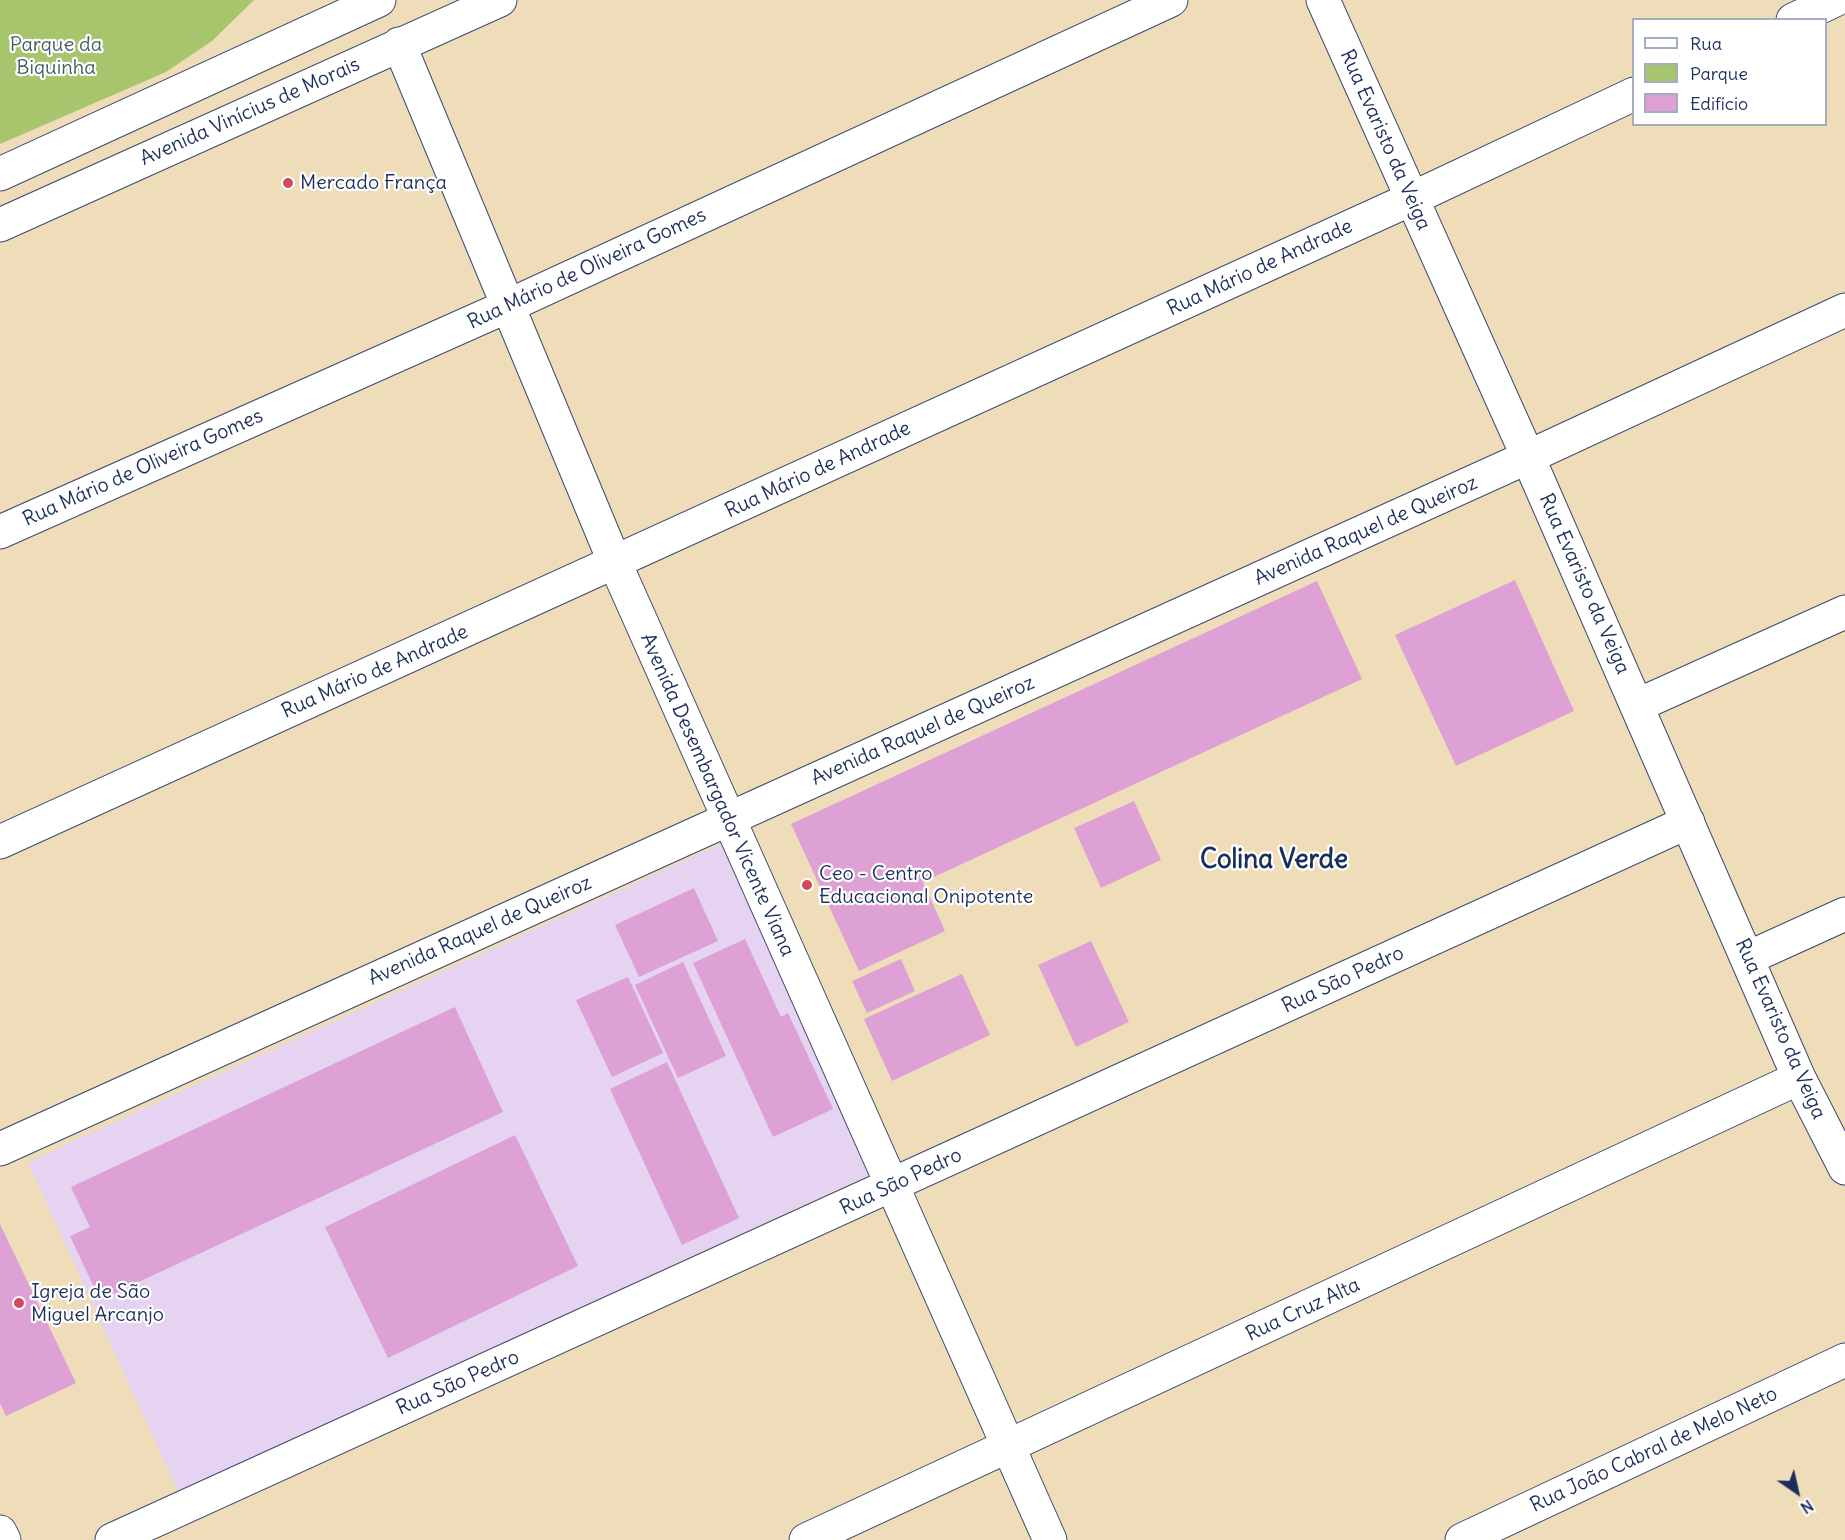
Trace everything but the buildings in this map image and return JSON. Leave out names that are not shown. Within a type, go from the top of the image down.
[{"type":"street","name":"Avenida Vinícius de Morais","points":[[0,225],[500,0]]},
{"type":"street","name":"Rua Mário de Oliveira Gomes","points":[[0,532],[510,305],[1171,0]]},
{"type":"street","name":"Rua Evaristo da Veiga","points":[[1323,0],[1638,705],[1799,1078],[1845,1168]]},
{"type":"street","points":[[1797,18],[1835,0]]},
{"type":"street","name":"Avenida Desembargador Vicente Viana","points":[[376,1],[399,44],[510,305],[615,563],[1050,1540]]},
{"type":"street","points":[[0,174],[376,1]]},
{"type":"street","name":"Rua Mário de Andrade","points":[[0,842],[1411,199],[1632,95]]},
{"type":"street","name":"Avenida Raquel de Queiroz","points":[[0,1149],[1528,457],[1845,310]]},
{"type":"street","points":[[1638,705],[1845,612]]},
{"type":"street","name":"Rua São Pedro","points":[[112,1540],[1688,822]]},
{"type":"street","points":[[1748,958],[1845,914]]},
{"type":"street","name":"Rua Cruz Alta","points":[[806,1540],[1009,1448],[1799,1078]]},
{"type":"street","name":"Rua João Cabral de Melo Neto","points":[[1462,1540],[1845,1360]]},
{"type":"street","points":[[0,1532],[3,1540]]},
{"type":"shaded area","points":[[721,844],[871,1174],[178,1492],[28,1162]]},
{"type":"green space","name":"Parque da Biquinha","points":[[0,0],[254,0],[212,41],[166,72],[0,144]]},
{"type":"place","name":"Mercado França","points":[[288,183]]},
{"type":"place","name":"Ceo - Centro Educacional Onipotente","points":[[807,885]]},
{"type":"place","name":"Igreja de São Miguel Arcanjo","points":[[19,1303]]},
{"type":"district","name":"Colina Verde","points":[[1274,861]]}]
